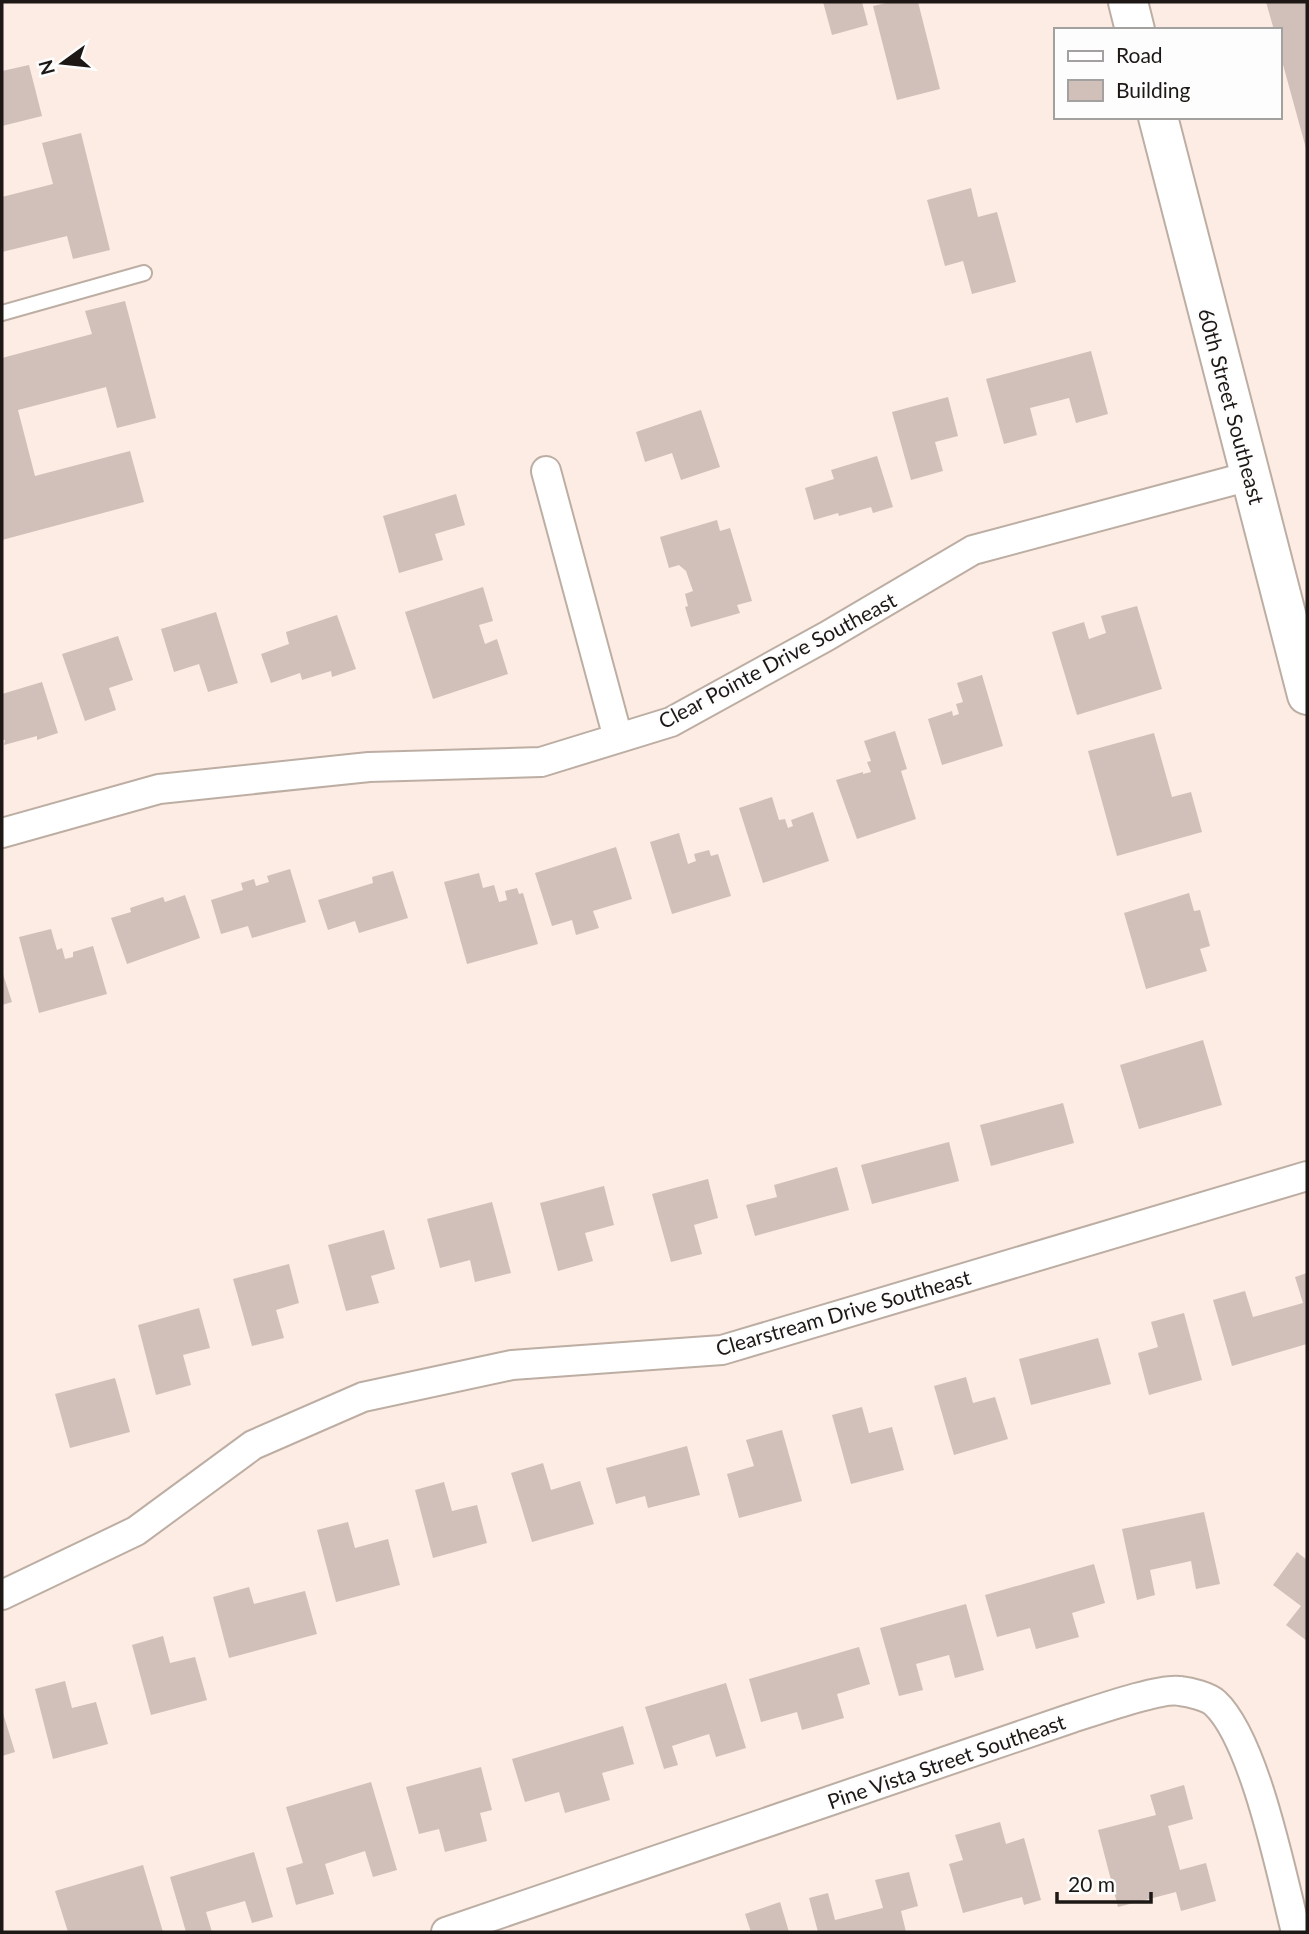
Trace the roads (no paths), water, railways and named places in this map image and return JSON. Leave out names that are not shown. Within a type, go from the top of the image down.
[{"type":"main road","points":[[1128,2],[1134,28]]},
{"type":"main road","name":"60th Street Southeast","points":[[1159,119],[1251,476],[1302,656],[1307,695]]},
{"type":"street","points":[[547,471],[618,738]]},
{"type":"street","name":"Clear Pointe Drive Southeast","points":[[2,833],[159,789],[369,767],[541,762],[671,722],[827,636],[973,550],[1251,476]]},
{"type":"street","name":"Clearstream Drive Southeast","points":[[2,1595],[136,1531],[253,1445],[363,1396],[512,1365],[722,1350],[1307,1176]]},
{"type":"street","name":"Pine Vista Street Southeast","points":[[446,1932],[1072,1718],[1148,1695],[1178,1690],[1214,1701],[1234,1730],[1256,1782],[1297,1932]]},
{"type":"lane","points":[[2,313],[144,273]]}]
